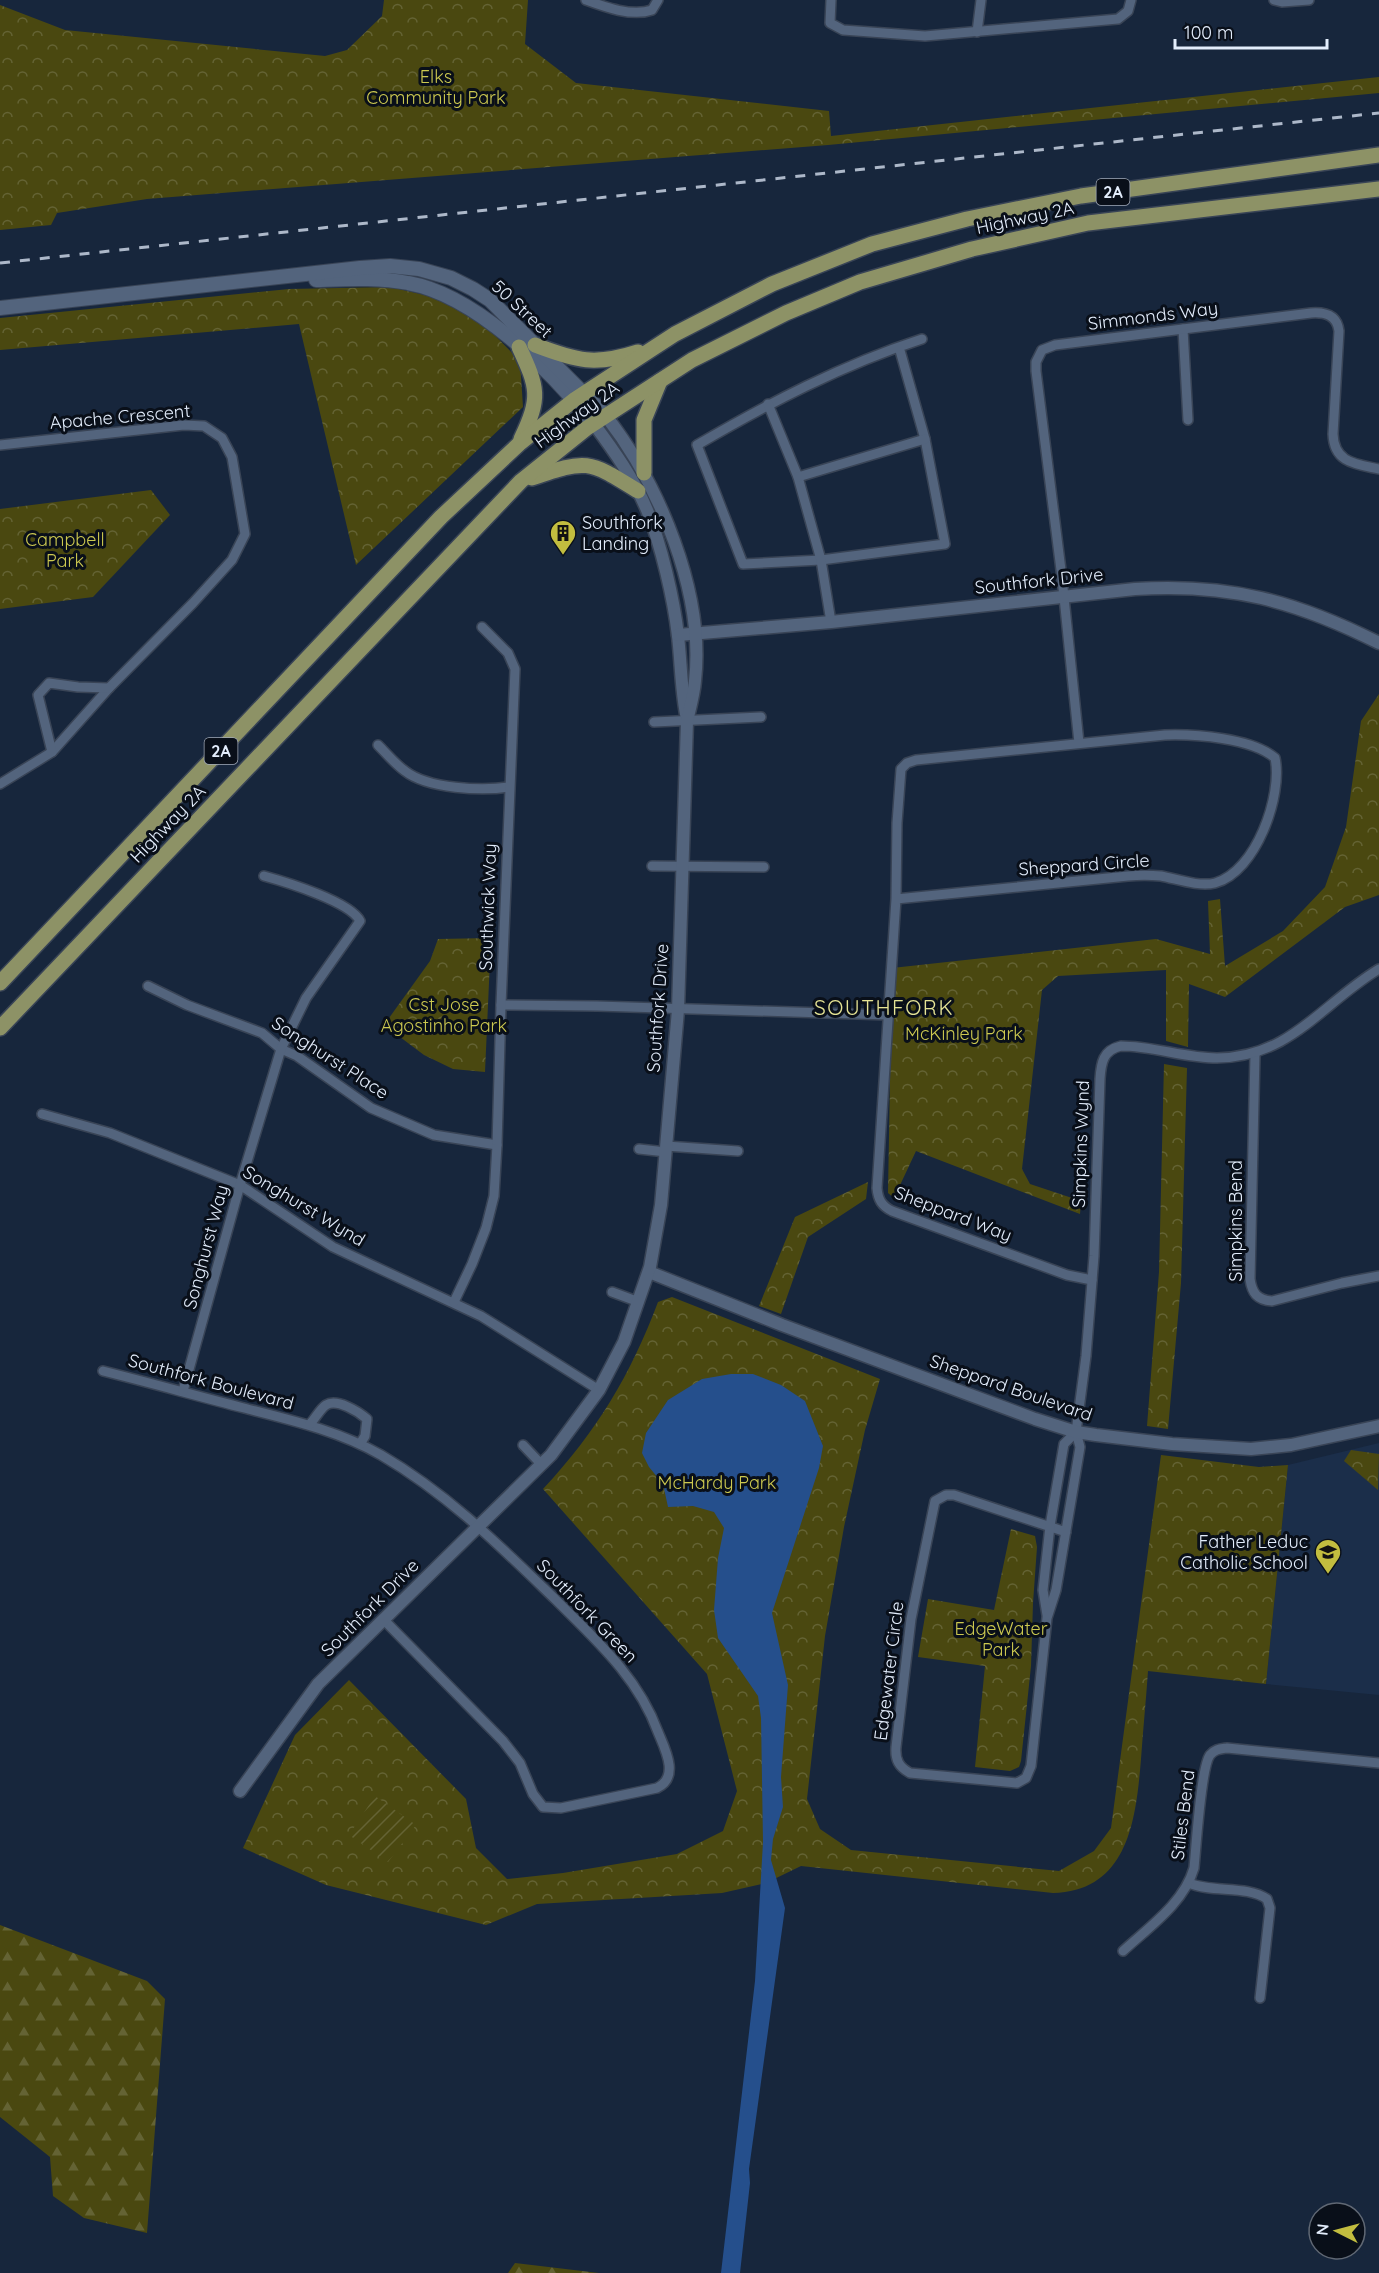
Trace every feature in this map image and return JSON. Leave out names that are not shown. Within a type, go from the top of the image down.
[{"type":"main road","name":"Highway 2A","points":[[0,983],[441,517],[519,444],[580,396],[655,347],[772,284],[872,244],[967,219],[1093,194],[1379,155]]},
{"type":"main road","name":"Highway 2A","points":[[0,1028],[521,482],[600,420],[692,360],[786,313],[860,282],[972,249],[1089,224],[1379,189]]},
{"type":"main road","name":"50 Street","points":[[0,308],[360,268],[390,266],[418,269],[451,278],[490,300],[535,345],[600,420]]},
{"type":"main road","name":"50 Street","points":[[248,281],[373,279],[420,285],[456,300],[481,314],[580,396]]},
{"type":"main road","points":[[535,345],[572,359],[594,361],[617,359],[655,347]]},
{"type":"main road","points":[[519,347],[534,380],[535,392],[532,415],[519,444]]},
{"type":"main road","points":[[644,473],[644,420],[660,380]]},
{"type":"main road","points":[[521,482],[569,465],[581,464],[598,468],[638,491]]},
{"type":"street","points":[[586,0],[611,8],[640,12],[652,10],[658,0]]},
{"type":"street","points":[[831,0],[830,23],[843,30],[924,36],[1118,20],[1128,11],[1131,0]]},
{"type":"street","points":[[977,32],[981,0]]},
{"type":"street","points":[[1274,0],[1282,2],[1309,0]]},
{"type":"street","name":"Simmonds Way","points":[[1064,596],[1036,371],[1038,356],[1042,350],[1055,345],[1321,312],[1334,317],[1339,331],[1333,434],[1335,449],[1346,460],[1379,469]]},
{"type":"street","points":[[1184,329],[1188,420]]},
{"type":"street","points":[[899,347],[925,439],[945,544],[821,560],[743,564],[697,445],[768,404],[876,354],[922,339]]},
{"type":"street","points":[[768,404],[798,477],[821,560],[831,622]]},
{"type":"street","name":"Southfork Drive","points":[[240,1791],[318,1684],[541,1464],[599,1390],[613,1367],[649,1272],[658,1226],[678,1010],[687,722],[695,680],[695,634],[687,581],[666,520],[626,441],[600,420]]},
{"type":"street","name":"Southfork Drive","points":[[600,420],[648,512],[665,571],[678,635],[682,694],[687,722]]},
{"type":"street","name":"Apache Crescent","points":[[0,445],[184,425],[204,426],[222,438],[232,457],[244,534],[232,560],[109,688],[52,752],[0,784]]},
{"type":"street","points":[[798,477],[925,439]]},
{"type":"street","name":"Southfork Drive","points":[[678,635],[831,622],[1159,587],[1240,592],[1314,612],[1379,643]]},
{"type":"street","points":[[1064,596],[1079,743]]},
{"type":"street","name":"Southwick Way","points":[[454,1302],[486,1228],[494,1196],[497,1145],[515,669],[508,653],[482,627]]},
{"type":"street","points":[[52,752],[38,694],[49,683],[109,688]]},
{"type":"street","points":[[654,723],[761,717]]},
{"type":"street","name":"Sheppard Circle","points":[[889,1015],[896,899],[899,778],[901,769],[907,763],[916,760],[1079,743],[1182,735],[1215,738],[1258,748],[1275,758],[1276,791],[1267,825],[1246,858],[1234,871],[1217,882],[1158,876],[1128,876],[896,899]]},
{"type":"street","points":[[378,745],[406,772],[429,782],[466,788],[509,787]]},
{"type":"street","points":[[652,866],[764,867]]},
{"type":"street","name":"Songhurst Way","points":[[183,1391],[240,1185],[281,1049],[306,998],[360,921],[357,914],[320,895],[264,876]]},
{"type":"street","name":"Simpkins Wynd","points":[[1076,1432],[1092,1280],[1100,1079],[1103,1057],[1114,1048],[1121,1046],[1203,1057],[1255,1054],[1295,1033],[1347,990],[1379,969]]},
{"type":"street","name":"Songhurst Place","points":[[148,986],[187,1005],[262,1033],[281,1049],[297,1056],[371,1107],[434,1135],[497,1145]]},
{"type":"street","points":[[501,1005],[889,1015]]},
{"type":"street","name":"Sheppard Way","points":[[889,1015],[877,1188],[881,1204],[892,1212],[1067,1275],[1092,1280]]},
{"type":"street","name":"Simpkins Bend","points":[[1255,1054],[1251,1290],[1261,1299],[1272,1301],[1342,1282],[1379,1276]]},
{"type":"street","name":"Songhurst Wynd","points":[[42,1114],[110,1133],[240,1185],[333,1247],[481,1316],[599,1390]]},
{"type":"street","points":[[639,1149],[738,1150]]},
{"type":"street","name":"Sheppard Boulevard","points":[[649,1272],[782,1325],[1035,1419],[1076,1432],[1162,1443],[1251,1449],[1291,1445],[1379,1426]]},
{"type":"street","points":[[612,1292],[639,1302]]},
{"type":"street","name":"Southfork Boulevard","points":[[104,1371],[310,1424],[360,1444],[420,1480],[480,1526]]},
{"type":"street","name":"Southfork Boulevard","points":[[310,1424],[327,1404],[333,1403],[360,1412],[367,1419],[365,1436],[360,1444]]},
{"type":"street","points":[[1047,1618],[1043,1590],[1050,1526],[1064,1444],[1076,1432]]},
{"type":"street","points":[[1047,1618],[1056,1590],[1080,1447],[1076,1432]]},
{"type":"street","points":[[523,1445],[541,1464]]},
{"type":"street","name":"Edgewater Circle","points":[[1047,1618],[1031,1766],[1026,1778],[1017,1783],[1009,1783],[910,1773],[899,1765],[896,1747],[911,1619],[936,1501],[946,1495],[954,1495],[1066,1532]]},
{"type":"street","name":"Southfork Green","points":[[383,1619],[503,1741],[520,1763],[533,1794],[543,1806],[561,1808],[664,1785],[670,1769],[667,1756],[653,1717],[632,1681],[604,1648],[480,1526]]},
{"type":"street","name":"Stiles Bend","points":[[1123,1952],[1182,1894],[1189,1883],[1194,1868],[1205,1769],[1212,1752],[1227,1749],[1379,1763]]},
{"type":"street","points":[[1189,1883],[1202,1888],[1258,1894],[1267,1899],[1270,1908],[1260,1998]]},
{"type":"shaded area","name":"Father Leduc Catholic School","points":[[1379,1443],[1379,1695],[1266,1684],[1288,1465]]},
{"type":"green space","name":"Elks Community Park","points":[[384,0],[528,0],[525,44],[576,83],[829,111],[831,136],[1379,77],[1379,93],[828,145],[147,199],[57,213],[51,225],[0,230],[0,5],[65,30],[325,56],[347,50],[382,16]]},
{"type":"green space","points":[[390,287],[464,304],[520,361],[523,407],[356,565],[299,324],[0,350],[0,318],[289,289]]},
{"type":"green space","name":"Campbell Park","points":[[151,490],[170,515],[93,597],[0,609],[0,509]]},
{"type":"green space","name":"McKinley Park","points":[[1379,694],[1379,895],[1345,907],[1225,997],[1189,984],[1188,1047],[1166,1041],[1166,970],[1058,976],[1042,990],[1022,1169],[1030,1184],[1081,1201],[1080,1214],[916,1151],[894,1198],[888,1193],[892,968],[1156,939],[1210,954],[1208,901],[1220,899],[1225,966],[1283,931],[1325,887],[1346,827],[1361,721]]},
{"type":"green space","name":"Cst Jose Agostinho Park","points":[[491,938],[485,1072],[453,1069],[424,1055],[384,1025],[430,961],[438,939]]},
{"type":"green space","points":[[1164,1064],[1187,1068],[1181,1283],[1168,1429],[1147,1426],[1159,1272]]},
{"type":"green space","points":[[868,1182],[866,1199],[808,1237],[781,1314],[759,1306],[795,1217]]},
{"type":"green space","name":"McHardy Park","points":[[672,1297],[880,1379],[865,1430],[844,1527],[825,1636],[807,1799],[820,1829],[851,1850],[1059,1871],[1094,1851],[1111,1828],[1161,1455],[1259,1467],[1288,1465],[1266,1684],[1148,1671],[1139,1782],[1131,1827],[1124,1847],[1113,1865],[1098,1880],[1078,1889],[1053,1893],[801,1866],[766,1883],[722,1893],[537,1904],[486,1925],[326,1885],[243,1848],[295,1735],[349,1680],[466,1799],[476,1848],[507,1879],[563,1873],[677,1854],[723,1831],[737,1791],[707,1674],[543,1489],[580,1446],[610,1402],[636,1354],[658,1302]]},
{"type":"green space","points":[[1351,1450],[1379,1454],[1378,1490],[1344,1461]]},
{"type":"green space","name":"EdgeWater Park","points":[[1011,1529],[1035,1536],[1037,1547],[1031,1666],[1021,1761],[1019,1767],[1010,1771],[975,1767],[985,1666],[918,1657],[928,1599],[994,1610]]},
{"type":"green space","points":[[375,1796],[416,1825],[388,1862],[349,1835]]},
{"type":"green space","points":[[0,1925],[147,1981],[165,1999],[147,2233],[84,2218],[53,2196],[50,2157],[0,2117]]},
{"type":"green space","points":[[515,2263],[599,2273],[508,2273]]},
{"type":"water","points":[[731,1374],[753,1374],[781,1385],[805,1401],[823,1446],[819,1468],[772,1613],[788,1685],[781,1777],[783,1807],[773,1839],[771,1860],[785,1908],[749,2169],[750,2183],[740,2273],[721,2273],[755,1981],[763,1842],[761,1718],[758,1696],[718,1638],[714,1610],[718,1558],[724,1528],[714,1512],[693,1506],[668,1507],[663,1484],[649,1467],[642,1453],[646,1433],[668,1400],[702,1379]]},
{"type":"railway","points":[[0,263],[1379,113]]},
{"type":"place","name":"Southfork Landing","points":[[563,556]]},
{"type":"place","name":"Father Leduc Catholic School","points":[[1328,1575]]},
{"type":"district","name":"SOUTHFORK","points":[[884,1008]]}]
